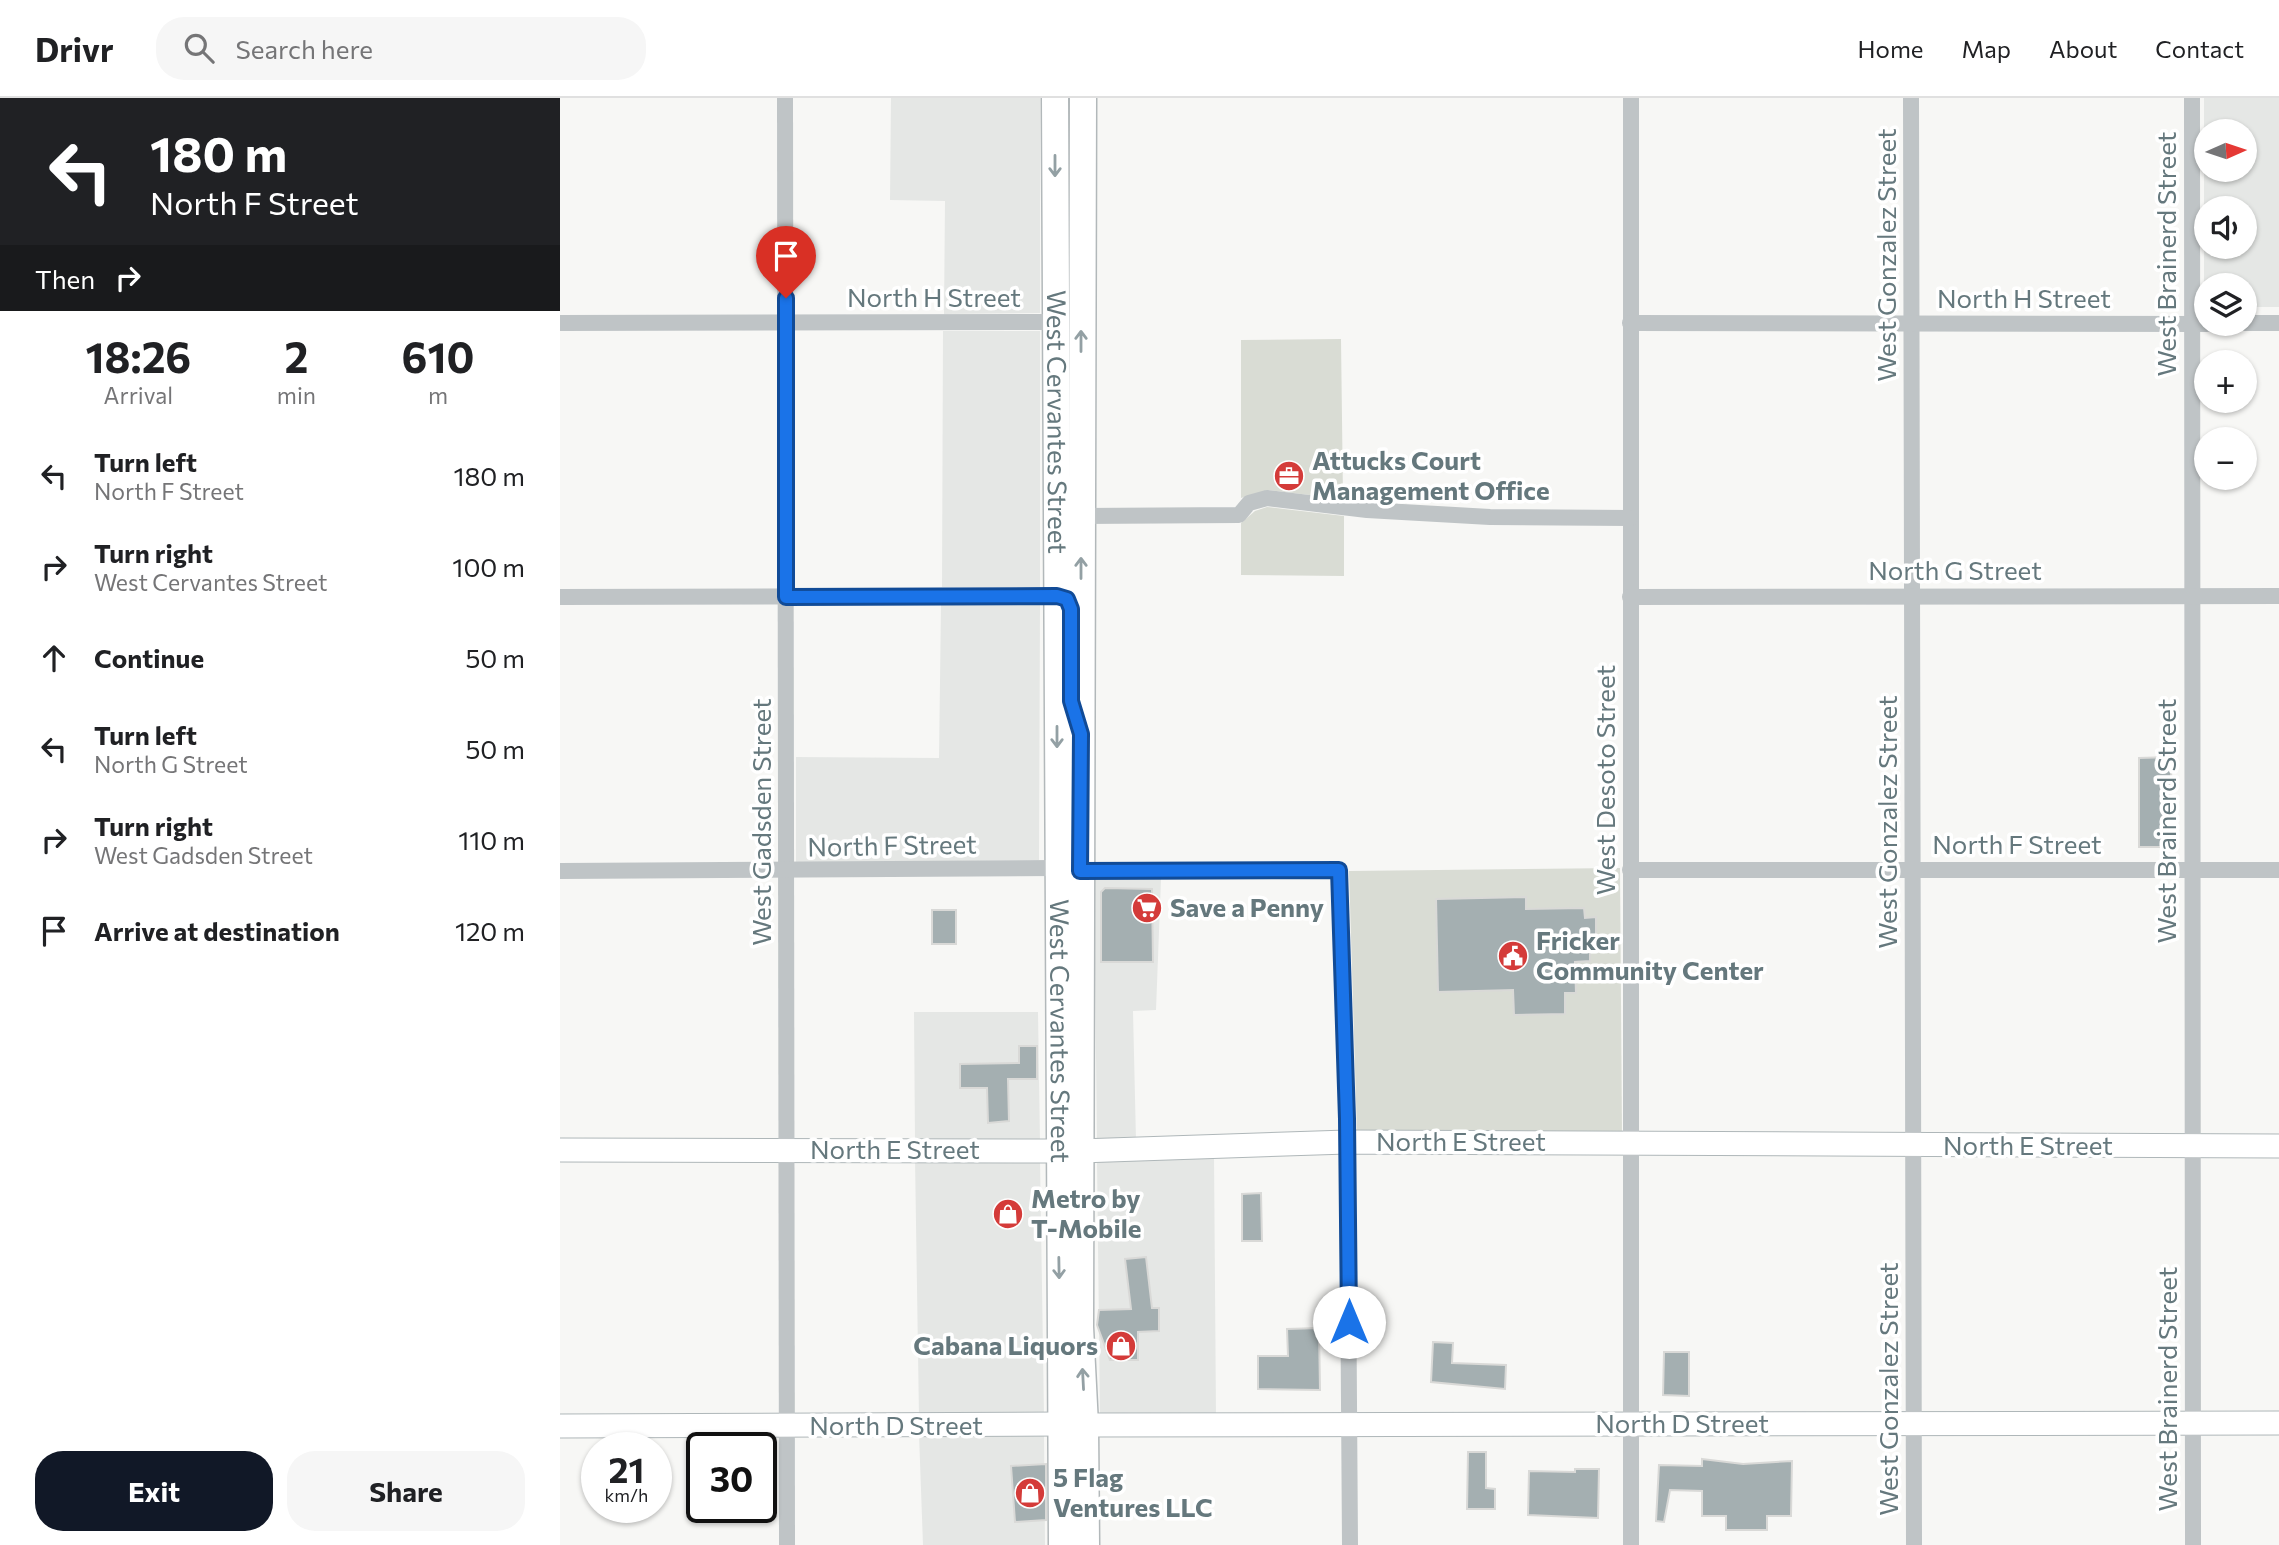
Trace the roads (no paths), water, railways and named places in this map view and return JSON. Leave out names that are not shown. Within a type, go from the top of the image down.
[{"type":"main road","name":"West Cervantes Street","points":[[1055,98],[1057,596],[1069,870],[1069,1151],[1080,1327],[1062,1545]]},
{"type":"main road","name":"West Cervantes Street","points":[[1069,870],[1081,734],[1083,98]]},
{"type":"main road","points":[[1056,377],[1067,398],[1070,418],[1070,500],[1081,516]]},
{"type":"main road","points":[[1057,596],[1067,599],[1071,609],[1071,701],[1081,734]]},
{"type":"main road","name":"West Cervantes Street","points":[[1074,1425],[1086,1545]]},
{"type":"street","name":"West Gadsden Street","points":[[785,98],[787,1545]]},
{"type":"street","name":"West Desoto Street","points":[[1631,98],[1631,1545]]},
{"type":"street","name":"West Gonzalez Street","points":[[1911,98],[1914,1545]]},
{"type":"street","name":"West Brainerd Street","points":[[2192,98],[2197,273]]},
{"type":"street","name":"North H Street","points":[[560,323],[1056,322]]},
{"type":"street","name":"North H Street","points":[[1630,323],[2194,324]]},
{"type":"street","points":[[2257,323],[2279,323]]},
{"type":"street","name":"West Brainerd Street","points":[[2193,1545],[2192,596],[2199,336]]},
{"type":"street","points":[[1081,516],[1239,515],[1249,503],[1267,498],[1367,510],[1490,517],[1630,518]]},
{"type":"street","points":[[560,597],[1057,596]]},
{"type":"street","name":"North G Street","points":[[1630,597],[2279,596]]},
{"type":"street","name":"North F Street","points":[[560,871],[1339,870],[1347,1142]]},
{"type":"street","name":"North F Street","points":[[1630,870],[2279,870]]},
{"type":"street","points":[[1347,1142],[1350,1545]]},
{"type":"street","name":"North E Street","points":[[560,1150],[1069,1151],[1347,1142],[2279,1146]]},
{"type":"street","name":"North D Street","points":[[560,1426],[2279,1423]]},
{"type":"place","name":"Attucks Court Management Office","points":[[1289,476]]},
{"type":"place","name":"Save a Penny","points":[[1147,908]]},
{"type":"place","name":"Fricker Community Center","points":[[1513,956]]},
{"type":"place","name":"Metro by T-Mobile","points":[[1008,1214]]},
{"type":"place","name":"Cabana Liquors","points":[[1121,1346]]},
{"type":"place","name":"5 Flag Ventures LLC","points":[[1030,1493]]}]
